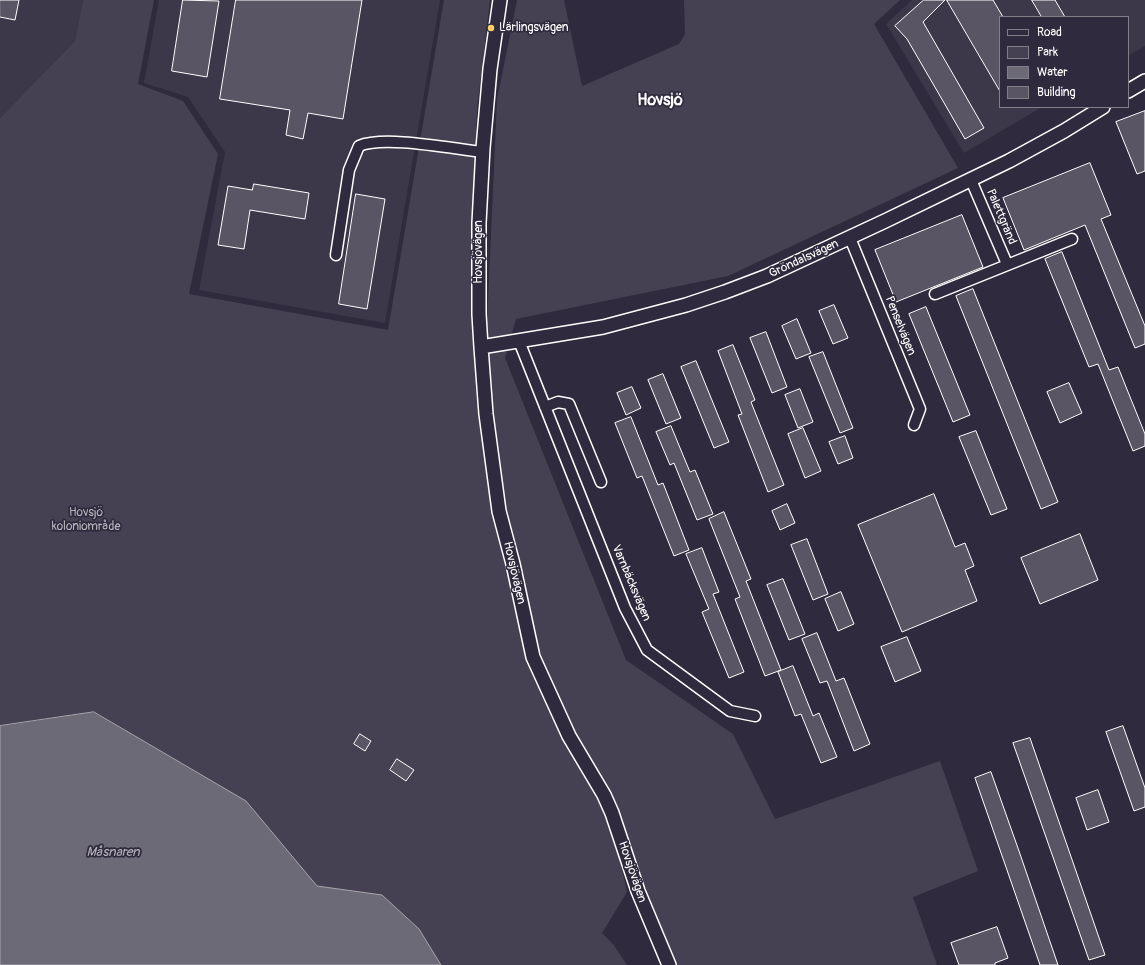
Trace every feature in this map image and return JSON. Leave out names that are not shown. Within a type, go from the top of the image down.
[{"type":"street","name":"Hovsjövägen","points":[[500,0],[490,68],[479,223],[479,314],[481,347],[486,414],[499,511],[513,564],[533,657],[569,736],[604,795],[612,813],[638,891],[669,965]]},
{"type":"street","points":[[1129,90],[1145,81]]},
{"type":"street","name":"Gröndalsvägen","points":[[481,347],[603,327],[686,305],[767,276],[850,238],[1009,161],[1064,131],[1101,108]]},
{"type":"street","points":[[336,255],[349,170],[359,146],[366,143],[399,142],[483,152]]},
{"type":"street","name":"Palettgränd","points":[[971,180],[1007,264]]},
{"type":"street","name":"Penselvägen","points":[[850,238],[920,409],[914,425]]},
{"type":"street","points":[[935,294],[1072,239]]},
{"type":"street","name":"Varnbäcksvägen","points":[[518,341],[625,608],[647,650],[730,711],[755,716]]},
{"type":"street","points":[[545,407],[558,402],[569,404],[601,482]]},
{"type":"shaded area","points":[[0,0],[83,0],[75,41],[0,118]]},
{"type":"shaded area","points":[[159,0],[440,0],[385,323],[199,290],[225,152],[188,97],[144,83]]},
{"type":"shaded area","points":[[912,0],[1145,0],[1145,46],[1129,55],[1129,16],[999,16],[999,108],[1040,108],[964,153],[886,24]]},
{"type":"green space","name":"Hovsjö koloniområde","points":[[83,0],[154,0],[138,84],[183,101],[218,154],[189,294],[388,330],[444,0],[490,0],[477,109],[472,221],[474,325],[500,539],[527,648],[610,814],[627,892],[602,933],[613,944],[627,965],[441,965],[419,929],[382,895],[317,887],[246,801],[95,712],[0,726],[0,118],[75,41]]},
{"type":"green space","points":[[517,0],[564,0],[582,86],[679,44],[685,34],[684,0],[900,0],[874,24],[958,168],[728,276],[516,319],[505,358],[626,660],[733,734],[775,819],[940,761],[978,871],[913,897],[937,965],[672,965],[573,735],[534,650],[505,509],[492,412],[487,324],[497,100]]},
{"type":"water","name":"Måsnaren","points":[[94,712],[246,801],[317,886],[382,895],[419,929],[441,965],[0,965],[0,726]]},
{"type":"building","points":[[0,0],[19,0],[15,20],[0,17]]},
{"type":"building","points":[[183,0],[219,1],[207,77],[172,71]]},
{"type":"building","points":[[236,0],[362,0],[343,119],[308,113],[303,139],[286,135],[290,110],[220,99]]},
{"type":"building","points":[[924,0],[945,0],[923,22],[984,128],[965,139],[907,39],[895,26]]},
{"type":"building","points":[[947,0],[993,0],[1002,16],[999,16],[999,89]]},
{"type":"building","points":[[1032,0],[1055,0],[1064,16],[1041,16]]},
{"type":"building","points":[[1145,111],[1145,171],[1137,174],[1116,122]]},
{"type":"building","points":[[1090,163],[1111,215],[1101,219],[1145,326],[1145,344],[1135,348],[1085,225],[1024,250],[1003,198]]},
{"type":"building","points":[[254,184],[309,193],[305,219],[250,210],[244,249],[218,245],[228,186],[252,190]]},
{"type":"building","points":[[356,194],[385,199],[367,309],[339,304]]},
{"type":"building","points":[[962,215],[983,267],[896,302],[875,250]]},
{"type":"building","points":[[1062,252],[1109,370],[1118,367],[1145,434],[1145,446],[1133,451],[1098,364],[1089,367],[1045,259]]},
{"type":"building","points":[[973,289],[1058,502],[1041,509],[956,296]]},
{"type":"building","points":[[834,305],[848,338],[833,344],[819,311]]},
{"type":"building","points":[[926,307],[970,415],[953,422],[909,314]]},
{"type":"building","points":[[797,319],[811,353],[796,359],[782,326]]},
{"type":"building","points":[[766,332],[787,387],[772,393],[750,338]]},
{"type":"building","points":[[733,345],[755,400],[751,402],[784,485],[768,492],[738,415],[742,414],[718,351]]},
{"type":"building","points":[[823,352],[853,428],[840,433],[809,357]]},
{"type":"building","points":[[696,361],[729,442],[714,448],[681,367]]},
{"type":"building","points":[[663,374],[681,418],[666,424],[648,380]]},
{"type":"building","points":[[1069,383],[1082,413],[1060,423],[1047,392]]},
{"type":"building","points":[[632,387],[641,408],[626,415],[617,393]]},
{"type":"building","points":[[800,389],[813,422],[798,428],[785,395]]},
{"type":"building","points":[[631,417],[658,485],[663,483],[689,550],[674,556],[642,476],[637,478],[615,423]]},
{"type":"building","points":[[671,426],[690,472],[695,470],[713,514],[697,520],[674,463],[670,465],[656,432]]},
{"type":"building","points":[[803,428],[821,471],[805,478],[788,434]]},
{"type":"building","points":[[976,431],[1007,509],[991,515],[959,437]]},
{"type":"building","points":[[845,436],[853,458],[838,464],[829,442]]},
{"type":"building","points":[[934,494],[955,547],[965,543],[974,566],[965,570],[977,601],[902,632],[858,525]]},
{"type":"building","points":[[787,504],[795,523],[780,530],[772,511]]},
{"type":"building","points":[[724,512],[751,579],[746,581],[781,670],[765,676],[735,599],[740,597],[709,519]]},
{"type":"building","points":[[1080,534],[1098,580],[1040,604],[1021,558]]},
{"type":"building","points":[[807,539],[828,594],[813,600],[791,545]]},
{"type":"building","points":[[702,548],[719,592],[713,594],[744,672],[729,678],[702,612],[709,609],[686,554]]},
{"type":"building","points":[[783,579],[805,634],[789,640],[767,585]]},
{"type":"building","points":[[841,592],[854,624],[838,631],[825,599]]},
{"type":"building","points":[[817,633],[836,681],[844,678],[870,744],[854,751],[827,681],[820,683],[802,639]]},
{"type":"building","points":[[907,637],[921,671],[895,682],[881,647]]},
{"type":"building","points":[[793,666],[813,716],[819,713],[837,757],[821,763],[801,714],[795,716],[778,672]]},
{"type":"building","points":[[1123,726],[1145,788],[1145,807],[1134,811],[1106,732]]},
{"type":"building","points":[[360,734],[371,741],[365,751],[354,744]]},
{"type":"building","points":[[1030,738],[1105,955],[1089,960],[1013,743]]},
{"type":"building","points":[[397,759],[414,770],[406,781],[390,770]]},
{"type":"building","points":[[991,772],[1058,965],[1040,965],[975,778]]},
{"type":"building","points":[[1098,790],[1109,822],[1087,830],[1076,798]]},
{"type":"building","points":[[997,927],[1008,958],[995,963],[995,965],[959,965],[951,943]]},
{"type":"place","name":"Lärlingsvägen","points":[[491,28]]},
{"type":"district","name":"Hovsjö","points":[[660,101]]}]
